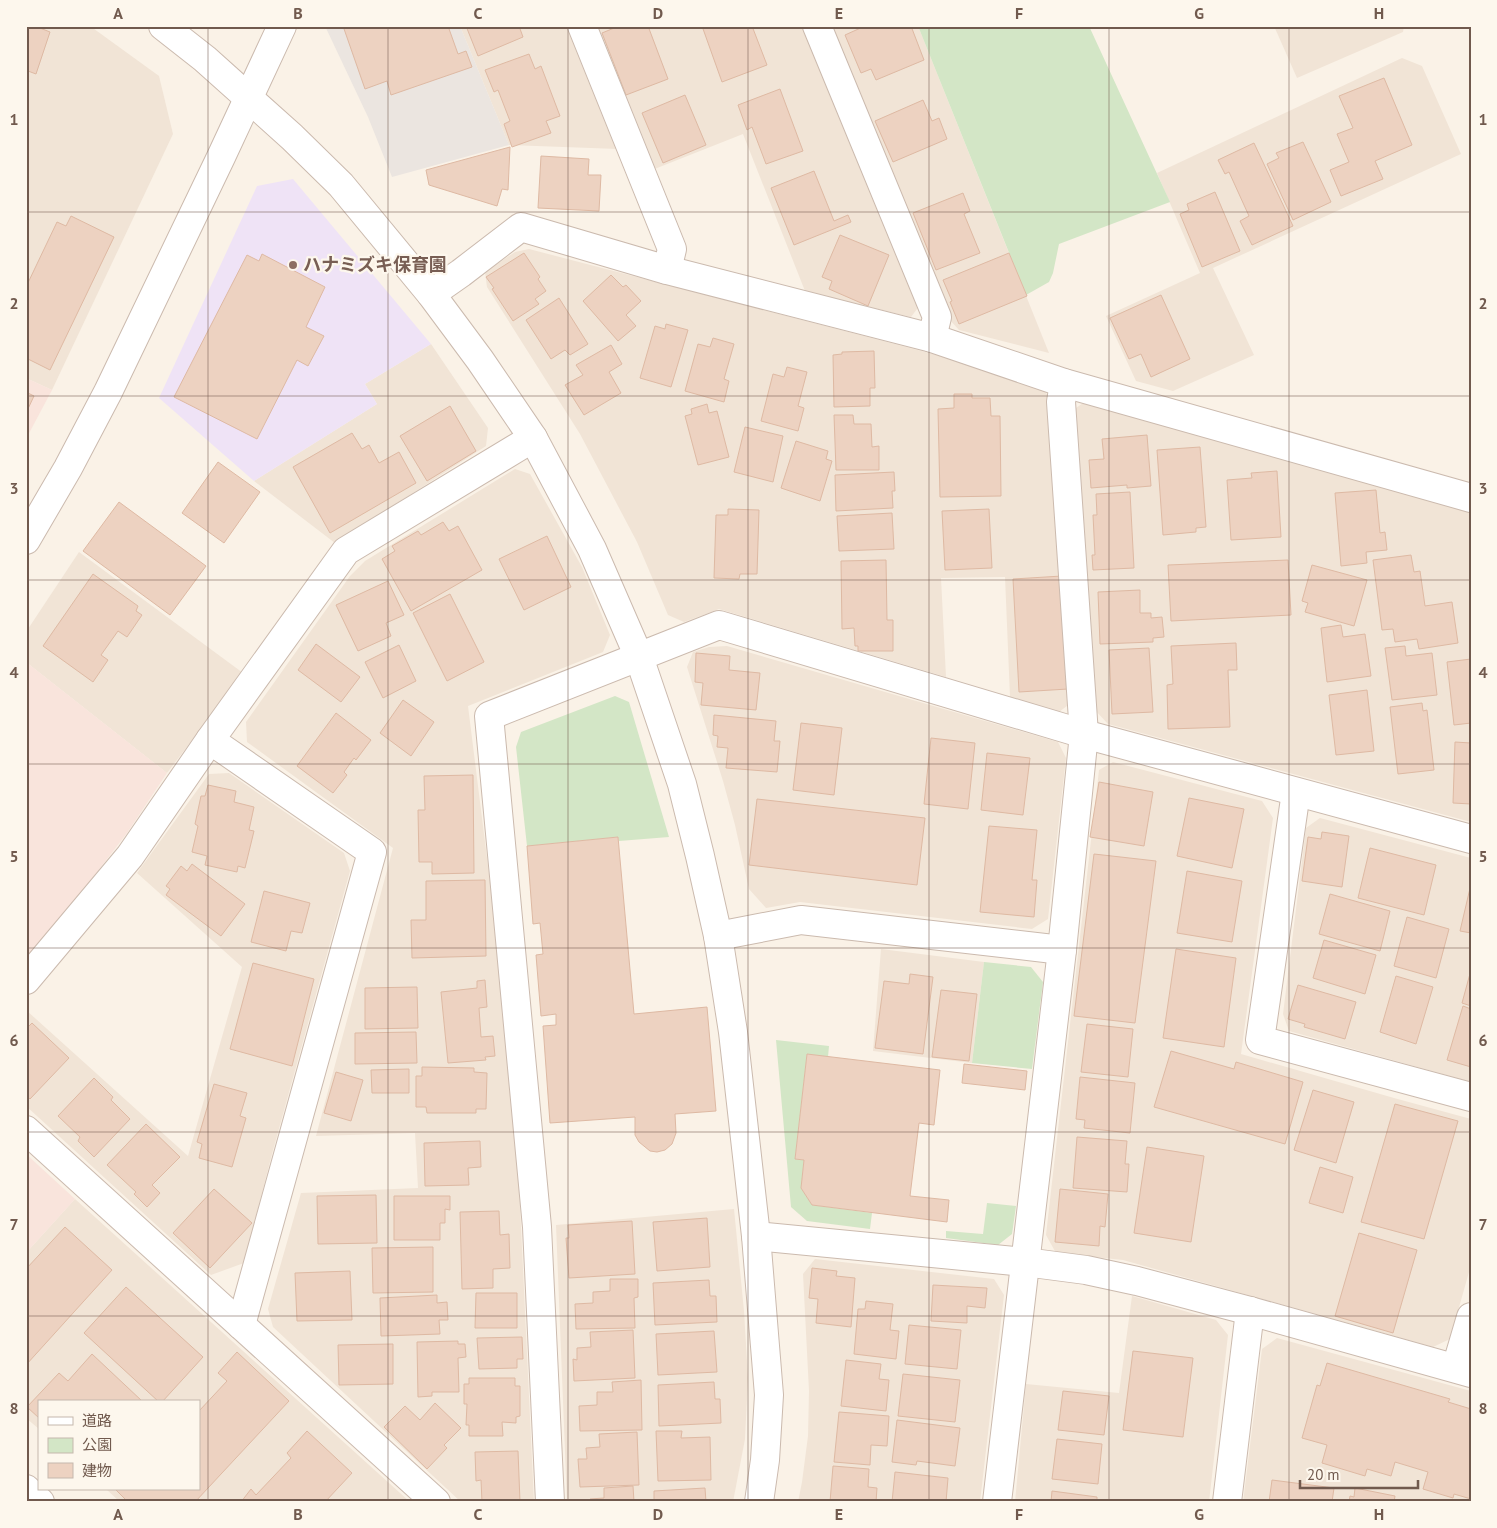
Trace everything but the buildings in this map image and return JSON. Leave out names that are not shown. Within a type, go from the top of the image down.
[{"type":"street","points":[[163,26],[205,59],[292,136],[341,185],[431,294],[534,438],[592,549],[639,657],[682,784],[718,936],[733,1032],[756,1236],[769,1396],[765,1460],[759,1502]]},
{"type":"street","points":[[26,540],[68,468],[108,392],[282,26]]},
{"type":"street","points":[[582,26],[672,249],[667,270]]},
{"type":"street","points":[[817,26],[937,318],[932,338]]},
{"type":"street","points":[[431,294],[521,227],[667,270],[932,338],[1064,383],[1471,498]]},
{"type":"street","points":[[997,1502],[1062,950],[1084,734],[1061,402],[1064,383]]},
{"type":"street","points":[[26,980],[130,856],[210,740],[346,551],[534,438]]},
{"type":"street","points":[[550,1502],[537,1227],[489,716],[719,625],[1084,734],[1471,839]]},
{"type":"street","points":[[210,740],[372,852],[241,1325]]},
{"type":"street","points":[[1296,792],[1260,1040],[1471,1097]]},
{"type":"street","points":[[718,936],[801,920],[1062,950]]},
{"type":"street","points":[[26,1130],[436,1502]]},
{"type":"street","points":[[756,1236],[1025,1262],[1086,1270],[1250,1310],[1464,1371],[1471,1317]]},
{"type":"street","points":[[1227,1502],[1250,1310]]},
{"type":"street","points":[[26,1489],[40,1502]]},
{"type":"shaded area","points":[[26,26],[90,26],[159,76],[173,134],[52,390],[26,378]]},
{"type":"shaded area","points":[[325,26],[460,26],[509,145],[392,177],[368,117]]},
{"type":"shaded area","points":[[460,26],[570,26],[618,149],[509,145]]},
{"type":"shaded area","points":[[597,26],[804,26],[920,305],[911,317],[805,291],[743,134],[652,170],[595,32]]},
{"type":"shaded area","points":[[830,26],[918,26],[1049,353],[959,330],[949,319]]},
{"type":"shaded area","points":[[1274,26],[1404,26],[1403,32],[1297,78]]},
{"type":"shaded area","points":[[1402,58],[1422,66],[1461,154],[1213,268],[1254,355],[1173,391],[1136,381],[1106,316],[1200,273],[1157,173]]},
{"type":"shaded area","name":"ハナミズキ保育園","points":[[293,179],[431,344],[365,384],[377,404],[254,481],[159,398],[257,186]]},
{"type":"shaded area","points":[[529,249],[933,354],[1041,387],[1055,404],[1076,699],[1059,712],[1010,697],[1005,577],[941,578],[946,677],[719,609],[684,622],[668,615],[637,542],[580,434],[487,287],[485,272],[515,252]]},
{"type":"shaded area","points":[[431,344],[488,428],[486,446],[335,543],[254,481],[377,404],[365,384]]},
{"type":"shaded area","points":[[26,378],[52,390],[26,439]]},
{"type":"shaded area","points":[[1089,399],[1471,510],[1471,822],[1108,724],[1095,710],[1073,410]]},
{"type":"shaded area","points":[[515,469],[530,474],[582,567],[610,635],[603,652],[468,706],[492,898],[519,1184],[534,1502],[461,1502],[273,1327],[268,1309],[301,1193],[418,1188],[415,1133],[316,1136],[393,848],[247,742],[246,722],[350,576],[365,561]]},
{"type":"shaded area","points":[[79,552],[243,673],[167,773],[26,662],[26,632]]},
{"type":"shaded area","points":[[727,646],[1058,742],[1066,758],[1048,919],[1032,929],[800,902],[766,908],[749,889],[723,781],[687,667],[693,652],[709,647]]},
{"type":"shaded area","points":[[26,662],[167,773],[127,833],[54,928],[26,957]]},
{"type":"shaded area","points":[[1113,762],[1262,801],[1273,818],[1241,1054],[1471,1119],[1471,1265],[1450,1339],[1433,1347],[1123,1260],[1056,1253],[1046,1235],[1099,770]]},
{"type":"shaded area","points":[[229,773],[344,853],[350,871],[244,1263],[211,1275],[26,1106],[26,1010],[188,1156],[242,967],[137,873],[209,774]]},
{"type":"shaded area","points":[[1320,818],[1471,858],[1471,1082],[1289,1031],[1283,1014],[1306,828]]},
{"type":"shaded area","points":[[881,949],[984,962],[972,1063],[873,1051]]},
{"type":"shaded area","points":[[26,1154],[75,1199],[26,1253]]},
{"type":"shaded area","points":[[75,1199],[410,1502],[120,1502],[107,1490],[200,1490],[200,1400],[38,1400],[38,1428],[26,1418],[26,1253]]},
{"type":"shaded area","points":[[734,1209],[744,1311],[748,1378],[745,1439],[733,1502],[567,1502],[556,1225]]},
{"type":"shaded area","points":[[815,1259],[994,1279],[1004,1295],[980,1502],[798,1502],[808,1436],[809,1391],[803,1274]]},
{"type":"shaded area","points":[[1132,1296],[1216,1320],[1228,1335],[1209,1502],[1015,1502],[1026,1384],[1119,1393]]},
{"type":"shaded area","points":[[1277,1338],[1471,1391],[1471,1502],[1243,1502],[1262,1349]]},
{"type":"green space","points":[[918,26],[1089,26],[1170,202],[1059,244],[1053,273],[1049,282],[1026,295]]},
{"type":"green space","points":[[615,696],[629,702],[669,837],[619,841],[618,837],[527,846],[516,747],[521,732]]},
{"type":"green space","points":[[984,962],[1031,967],[1043,982],[1032,1069],[972,1063]]},
{"type":"green space","points":[[776,1040],[829,1046],[828,1057],[807,1054],[795,1159],[804,1160],[801,1188],[812,1205],[872,1213],[870,1229],[807,1221],[791,1207]]},
{"type":"green space","points":[[987,1203],[1016,1206],[1012,1234],[998,1245],[946,1238],[946,1231],[983,1234]]},
{"type":"place","name":"ハナミズキ保育園","points":[[293,265]]}]
